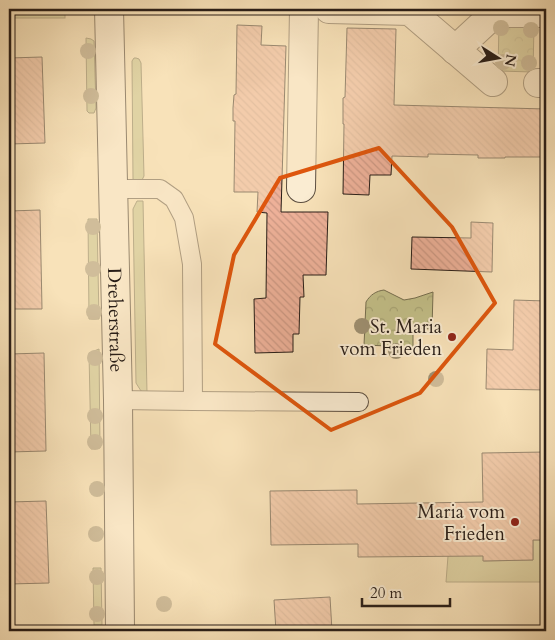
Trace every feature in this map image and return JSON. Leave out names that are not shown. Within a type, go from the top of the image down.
[{"type":"main road","name":"Dreherstraße","points":[[109,9],[118,400],[120,631]]},
{"type":"main road","points":[[300,188],[304,9]]},
{"type":"main road","points":[[329,9],[410,11],[493,82]]},
{"type":"main road","points":[[455,50],[495,13],[540,12]]},
{"type":"lane","points":[[113,189],[160,189],[174,200],[184,218],[192,264],[193,401]]},
{"type":"lane","points":[[118,400],[359,402]]},
{"type":"highlighted area","points":[[379,148],[452,227],[495,303],[420,393],[331,430],[215,344],[234,255],[280,178]]},
{"type":"green space","points":[[9,9],[65,9],[65,18],[9,18]]},
{"type":"green space","points":[[499,23],[534,25],[533,72],[498,71]]},
{"type":"green space","points":[[86,38],[94,41],[96,108],[94,113],[87,111]]},
{"type":"green space","points":[[134,58],[139,59],[141,63],[144,176],[141,182],[133,179],[132,61]]},
{"type":"green space","points":[[137,201],[143,201],[147,393],[141,391],[136,383],[133,209]]},
{"type":"green space","points":[[88,219],[97,219],[99,319],[89,319]]},
{"type":"green space","points":[[384,290],[404,300],[433,292],[432,329],[413,328],[413,347],[364,345],[366,302],[373,294]]},
{"type":"green space","points":[[99,349],[100,448],[91,449],[89,353]]},
{"type":"green space","points":[[483,540],[484,561],[533,560],[533,540],[546,540],[546,582],[446,582],[448,556]]},
{"type":"green space","points":[[93,568],[101,568],[102,625],[94,625]]},
{"type":"building","points":[[237,25],[262,26],[261,45],[286,46],[281,212],[328,212],[326,275],[303,275],[304,297],[300,297],[299,334],[293,334],[293,352],[255,353],[254,299],[266,298],[267,213],[257,212],[258,192],[234,192],[235,121],[233,121],[233,108],[234,95],[236,94]]},
{"type":"building","points":[[347,28],[396,29],[394,105],[546,109],[546,157],[478,158],[478,155],[428,154],[428,157],[392,156],[391,175],[370,175],[369,195],[343,194],[343,98],[345,97]]},
{"type":"building","points":[[42,57],[45,143],[9,144],[9,58]]},
{"type":"building","points":[[40,210],[42,309],[9,309],[9,211]]},
{"type":"building","points":[[471,222],[493,223],[492,272],[411,269],[412,237],[471,238]]},
{"type":"building","points":[[514,300],[546,301],[546,390],[486,389],[487,349],[513,350]]},
{"type":"building","points":[[44,353],[46,451],[9,452],[9,354]]},
{"type":"building","points":[[546,452],[546,540],[533,540],[533,560],[483,561],[483,556],[358,557],[358,544],[271,545],[270,491],[357,490],[357,504],[483,502],[482,453]]},
{"type":"building","points":[[46,501],[49,583],[9,584],[9,502]]},
{"type":"building","points":[[330,597],[332,631],[276,631],[274,600]]},
{"type":"place","name":"St. Maria vom Frieden","points":[[452,337]]},
{"type":"place","name":"Maria vom Frieden","points":[[515,522]]}]
